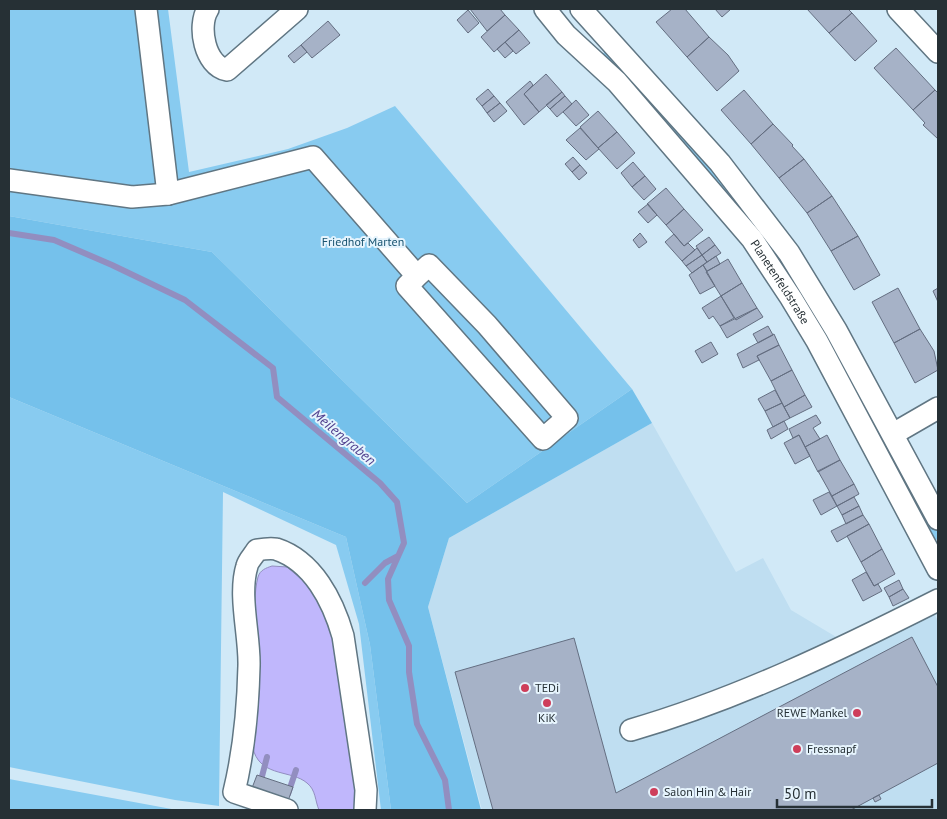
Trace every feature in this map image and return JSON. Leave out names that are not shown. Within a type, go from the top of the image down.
[{"type":"street","points":[[146,9],[168,194]]},
{"type":"street","points":[[208,9],[202,20],[204,40],[213,59],[220,68],[227,70],[290,10]]},
{"type":"street","name":"Planetenfeldstraße","points":[[545,9],[566,35],[618,82],[752,239],[817,341],[938,569]]},
{"type":"street","points":[[898,9],[938,52]]},
{"type":"street","name":"Planetenfeldstraße","points":[[566,35],[592,12],[765,219],[812,289],[938,519]]},
{"type":"street","points":[[9,180],[132,197],[168,194],[313,157],[418,276]]},
{"type":"street","points":[[429,265],[487,326],[567,418],[544,439],[407,286],[418,276],[429,265]]},
{"type":"street","points":[[893,434],[938,408]]},
{"type":"street","points":[[287,810],[234,792],[241,764],[247,717],[249,664],[244,599],[247,566],[257,550],[274,549],[294,558],[312,574],[327,595],[337,615],[343,636],[366,790],[365,810]]},
{"type":"street","points":[[632,730],[689,713],[735,695],[938,600]]},
{"type":"shaded area","points":[[9,216],[212,252],[467,503],[632,389],[652,423],[449,538],[428,607],[481,810],[391,810],[370,645],[346,537],[9,397]]},
{"type":"shaded area","points":[[652,423],[736,572],[763,558],[791,610],[838,638],[924,594],[938,621],[938,810],[482,810],[428,607],[449,538]]},
{"type":"shaded area","points":[[272,566],[287,567],[315,591],[334,631],[360,794],[356,810],[319,810],[314,792],[307,783],[294,776],[264,766],[254,752],[253,732],[259,695],[255,619],[256,589],[260,573]]},
{"type":"green space","name":"Friedhof Marten","points":[[9,9],[168,9],[189,172],[288,149],[347,128],[395,106],[632,389],[467,503],[212,252],[9,216]]},
{"type":"green space","points":[[606,51],[680,135],[698,148],[763,226],[755,232],[601,55]]},
{"type":"green space","points":[[9,397],[346,537],[370,645],[391,810],[381,810],[359,624],[336,545],[223,492],[219,806],[175,800],[9,767]]},
{"type":"green space","points":[[910,481],[938,533],[938,539],[931,542],[901,486]]},
{"type":"green space","points":[[9,779],[177,810],[9,810]]},
{"type":"building","points":[[470,9],[500,9],[505,15],[487,31]]},
{"type":"building","points":[[672,9],[685,9],[709,37],[687,57],[656,22]]},
{"type":"building","points":[[715,9],[731,9],[722,17]]},
{"type":"building","points":[[807,9],[848,9],[852,13],[829,33]]},
{"type":"building","points":[[468,10],[479,23],[468,33],[457,20]]},
{"type":"building","points":[[852,13],[877,41],[855,61],[829,33]]},
{"type":"building","points":[[505,15],[519,30],[494,52],[481,37]]},
{"type":"building","points":[[328,21],[340,35],[312,58],[301,45]]},
{"type":"building","points":[[519,30],[530,43],[516,54],[505,42]]},
{"type":"building","points":[[709,37],[728,55],[739,71],[717,91],[687,57]]},
{"type":"building","points":[[505,42],[513,51],[505,58],[497,49]]},
{"type":"building","points":[[301,45],[307,52],[294,63],[288,56]]},
{"type":"building","points":[[896,48],[935,90],[913,110],[874,68]]},
{"type":"building","points":[[546,74],[562,92],[539,112],[524,94]]},
{"type":"building","points":[[530,81],[533,85],[524,94],[539,112],[524,125],[506,102]]},
{"type":"building","points":[[488,89],[494,96],[482,106],[476,99]]},
{"type":"building","points":[[744,90],[773,124],[751,144],[721,110]]},
{"type":"building","points":[[935,90],[938,93],[938,139],[923,125],[925,123],[913,110]]},
{"type":"building","points":[[562,92],[565,96],[550,109],[546,105]]},
{"type":"building","points":[[494,96],[500,103],[487,113],[482,106]]},
{"type":"building","points":[[565,96],[572,104],[557,117],[550,109]]},
{"type":"building","points":[[576,100],[589,115],[576,126],[563,112]]},
{"type":"building","points":[[500,103],[507,111],[494,122],[487,113]]},
{"type":"building","points":[[598,111],[617,132],[598,148],[580,127]]},
{"type":"building","points":[[773,124],[804,159],[779,178],[751,144]]},
{"type":"building","points":[[580,128],[599,149],[586,160],[566,140]]},
{"type":"building","points":[[617,132],[635,153],[617,169],[598,148]]},
{"type":"building","points":[[573,157],[580,165],[572,172],[565,164]]},
{"type":"building","points":[[804,159],[832,196],[807,213],[779,178]]},
{"type":"building","points":[[633,162],[645,176],[632,187],[621,173]]},
{"type":"building","points":[[580,165],[587,173],[579,180],[572,172]]},
{"type":"building","points":[[645,176],[656,189],[644,200],[632,187]]},
{"type":"building","points":[[666,188],[684,209],[666,225],[647,204]]},
{"type":"building","points":[[832,196],[858,236],[831,251],[807,213]]},
{"type":"building","points":[[648,204],[657,215],[648,223],[638,212]]},
{"type":"building","points":[[684,209],[703,230],[684,246],[666,225]]},
{"type":"building","points":[[640,233],[647,242],[639,248],[633,240]]},
{"type":"building","points":[[674,234],[684,246],[688,243],[695,250],[682,261],[665,242]]},
{"type":"building","points":[[858,236],[880,275],[854,290],[831,251]]},
{"type":"building","points":[[709,237],[715,245],[702,255],[696,246]]},
{"type":"building","points":[[715,245],[721,253],[707,262],[702,255]]},
{"type":"building","points":[[697,248],[702,255],[686,266],[682,261]]},
{"type":"building","points":[[702,255],[707,262],[692,273],[686,266]]},
{"type":"building","points":[[716,256],[720,264],[707,271],[703,265]]},
{"type":"building","points":[[728,259],[742,283],[721,296],[706,272]]},
{"type":"building","points":[[703,265],[715,286],[700,294],[689,275]]},
{"type":"building","points":[[742,283],[757,308],[736,320],[721,296]]},
{"type":"building","points":[[898,288],[920,329],[894,343],[872,302]]},
{"type":"building","points":[[938,288],[938,302],[933,291]]},
{"type":"building","points":[[721,296],[734,318],[720,326],[713,316],[709,319],[702,308]]},
{"type":"building","points":[[757,308],[763,317],[727,338],[720,326]]},
{"type":"building","points":[[768,326],[773,335],[758,343],[753,334]]},
{"type":"building","points":[[920,329],[934,351],[938,370],[915,383],[894,343]]},
{"type":"building","points":[[774,334],[779,345],[757,356],[759,360],[743,368],[737,354]]},
{"type":"building","points":[[711,342],[718,354],[702,363],[695,351]]},
{"type":"building","points":[[779,345],[792,370],[771,381],[757,356]]},
{"type":"building","points":[[792,370],[805,395],[784,407],[771,381]]},
{"type":"building","points":[[775,390],[782,403],[765,411],[758,399]]},
{"type":"building","points":[[805,395],[812,407],[790,418],[784,407]]},
{"type":"building","points":[[782,403],[790,418],[773,427],[765,411]]},
{"type":"building","points":[[816,415],[821,423],[813,428],[820,439],[805,447],[799,435],[793,438],[789,429]]},
{"type":"building","points":[[784,421],[788,429],[771,439],[767,430]]},
{"type":"building","points":[[799,435],[810,456],[795,464],[784,443]]},
{"type":"building","points":[[827,435],[840,460],[818,472],[805,447]]},
{"type":"building","points":[[840,460],[854,484],[832,496],[818,471]]},
{"type":"building","points":[[854,484],[859,494],[837,506],[832,496]]},
{"type":"building","points":[[829,492],[837,506],[821,515],[813,500]]},
{"type":"building","points":[[854,497],[859,506],[842,515],[837,506]]},
{"type":"building","points":[[859,506],[863,515],[846,524],[842,515]]},
{"type":"building","points":[[863,515],[869,524],[837,542],[831,531]]},
{"type":"building","points":[[869,524],[882,549],[861,562],[847,536]]},
{"type":"building","points":[[882,549],[895,574],[874,586],[861,562]]},
{"type":"building","points":[[866,572],[874,586],[878,584],[882,591],[863,601],[852,580]]},
{"type":"building","points":[[899,580],[903,589],[889,597],[884,588]]},
{"type":"building","points":[[903,589],[909,598],[893,606],[889,597]]},
{"type":"building","points":[[912,637],[938,687],[938,763],[851,810],[493,810],[455,672],[574,638],[616,793]]},
{"type":"building","points":[[257,775],[293,787],[288,801],[252,788]]},
{"type":"building","points":[[879,795],[881,799],[875,802],[873,798]]},
{"type":"waterway","name":"Meilengraben","points":[[9,233],[54,240],[185,300],[273,368],[277,397],[380,483],[397,502],[404,543],[388,579],[389,600],[409,646],[409,672],[417,724],[445,780],[449,810]]},
{"type":"waterway","points":[[365,583],[385,563],[398,556]]},
{"type":"waterway","points":[[260,784],[267,757]]},
{"type":"waterway","points":[[288,794],[296,770]]},
{"type":"place","name":"TEDi","points":[[525,688]]},
{"type":"place","name":"KiK","points":[[547,703]]},
{"type":"place","name":"REWE Mankel","points":[[857,713]]},
{"type":"place","name":"Fressnapf","points":[[797,749]]},
{"type":"place","name":"Salon Hin & Hair","points":[[654,792]]}]
